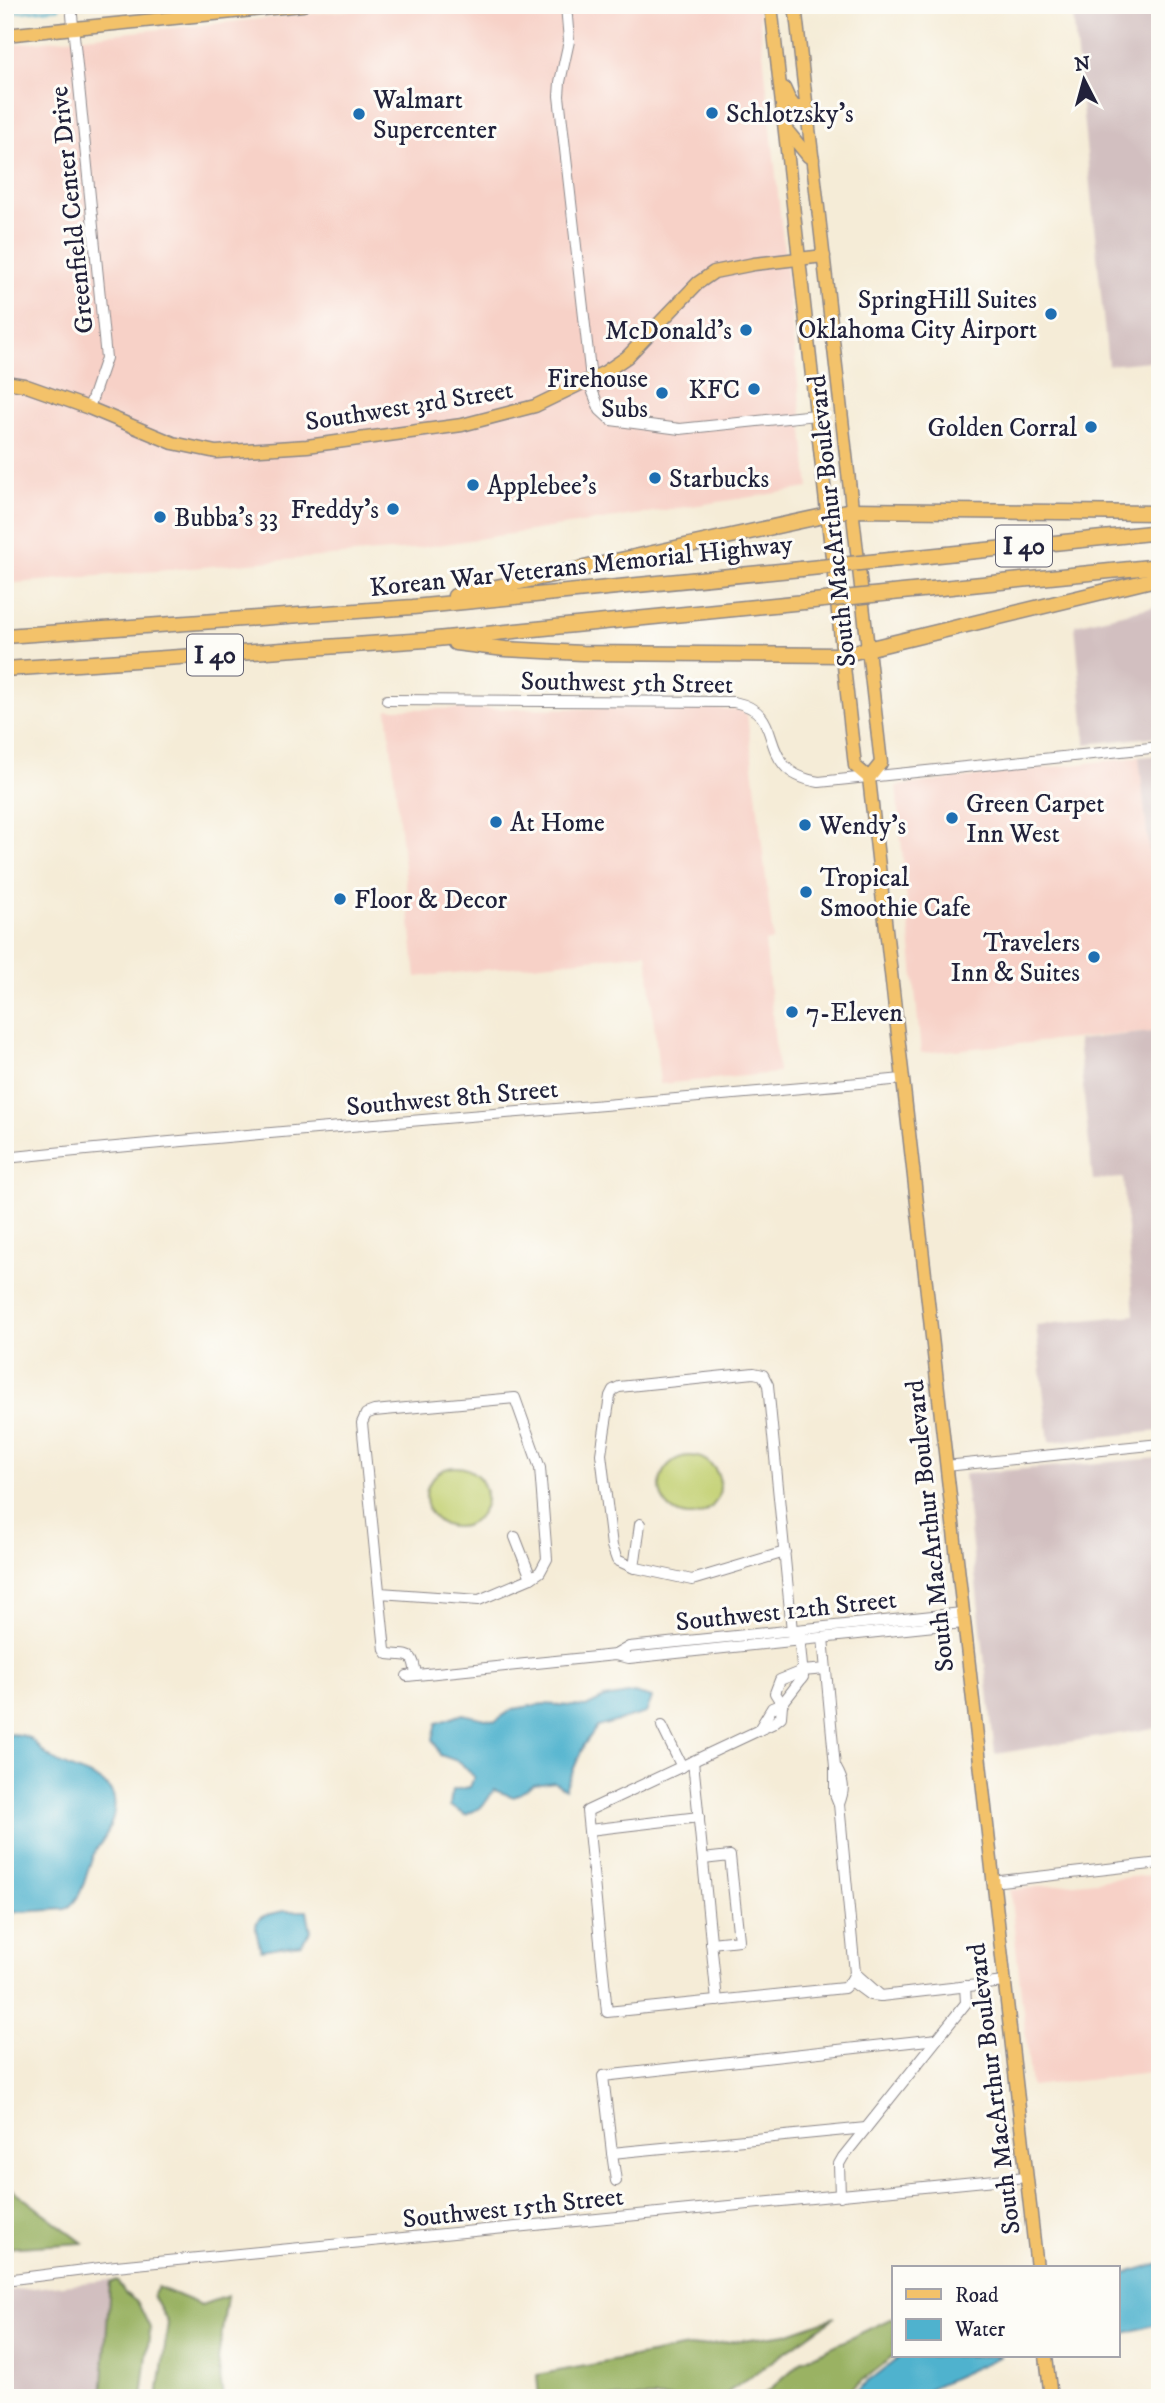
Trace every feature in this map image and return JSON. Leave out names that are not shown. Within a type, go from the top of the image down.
[{"type":"highway","points":[[413,607],[492,587],[555,576],[851,510],[1160,513]]},
{"type":"highway","name":"Korean War Veterans Memorial Highway","points":[[5,636],[413,607],[1160,532]]},
{"type":"highway","name":"I 40","points":[[5,669],[426,640],[1160,566]]},
{"type":"highway","points":[[426,640],[505,649],[582,653],[842,655],[1160,578]]},
{"type":"main road","points":[[5,35],[303,5]]},
{"type":"main road","name":"South MacArthur Boulevard","points":[[771,5],[855,766],[869,778],[1003,1982],[1037,2263]]},
{"type":"main road","name":"South MacArthur Boulevard","points":[[795,5],[881,763],[869,778]]},
{"type":"main road","points":[[778,71],[792,104],[795,107],[807,107]]},
{"type":"main road","points":[[785,128],[813,159]]},
{"type":"main road","name":"Southwest 3rd Street","points":[[5,382],[89,408],[173,443],[216,452],[307,446],[461,425],[535,406],[627,357],[698,283],[714,272],[824,256]]},
{"type":"main road","points":[[1046,2358],[1051,2398]]},
{"type":"street","name":"Greenfield Center Drive","points":[[71,5],[106,358],[89,408]]},
{"type":"street","points":[[566,5],[569,41],[559,96],[590,379],[600,410],[611,420],[680,429],[816,415]]},
{"type":"street","name":"Southwest 5th Street","points":[[387,700],[734,702],[756,711],[763,719],[769,727],[784,766],[800,777],[819,782],[1160,747]]},
{"type":"street","name":"Southwest 8th Street","points":[[5,1158],[902,1079]]},
{"type":"street","points":[[785,1552],[692,1580],[625,1565],[613,1553],[601,1454],[613,1390],[619,1387],[754,1373],[763,1375],[768,1385],[785,1552],[803,1677],[782,1704],[772,1708],[758,1732],[587,1811],[607,2012],[844,1987],[853,1977],[839,1804],[844,1791],[843,1780],[835,1767],[823,1638]]},
{"type":"street","points":[[515,1398],[540,1468],[547,1559],[545,1566],[531,1578],[479,1600],[380,1593],[362,1423],[366,1414],[374,1411],[515,1398]]},
{"type":"street","points":[[946,1466],[1160,1444]]},
{"type":"street","points":[[634,1568],[640,1524]]},
{"type":"street","points":[[515,1537],[531,1578]]},
{"type":"street","name":"Southwest 12th Street","points":[[380,1593],[385,1650],[388,1654],[411,1657],[414,1660],[411,1676],[615,1655],[629,1647],[796,1636],[963,1618]]},
{"type":"street","name":"Southwest 12th Street","points":[[796,1636],[823,1638],[963,1618]]},
{"type":"street","points":[[782,1704],[775,1693],[780,1680],[802,1671],[826,1669]]},
{"type":"street","points":[[662,1726],[681,1767]]},
{"type":"street","points":[[693,1761],[717,2001]]},
{"type":"street","points":[[589,1829],[699,1816]]},
{"type":"street","points":[[703,1859],[730,1856],[739,1940],[711,1943]]},
{"type":"street","points":[[992,1882],[1160,1863]]},
{"type":"street","points":[[853,1977],[881,1996],[1003,1982]]},
{"type":"street","points":[[840,2196],[839,2164],[966,2003],[965,1986]]},
{"type":"street","points":[[615,2181],[603,2076],[937,2039]]},
{"type":"street","points":[[612,2153],[866,2128]]},
{"type":"street","name":"Southwest 15th Street","points":[[5,2280],[116,2266],[1026,2178]]},
{"type":"shaded area","points":[[397,5],[758,5],[809,488],[412,549],[5,584],[5,45]]},
{"type":"shaded area","points":[[1072,5],[1160,5],[1160,360],[1108,365]]},
{"type":"shaded area","points":[[1160,605],[1160,736],[1086,744],[1075,625]]},
{"type":"shaded area","points":[[387,709],[740,710],[747,714],[773,940],[765,942],[778,1073],[660,1084],[647,953],[416,977]]},
{"type":"shaded area","points":[[1160,755],[1160,887],[1153,888],[1139,757]]},
{"type":"shaded area","points":[[1139,757],[1153,887],[1160,887],[1160,1031],[921,1053],[896,786]]},
{"type":"shaded area","points":[[1160,1031],[1160,1431],[1049,1442],[1036,1325],[1134,1315],[1123,1178],[1093,1180],[1078,1040]]},
{"type":"shaded area","points":[[1160,1458],[1160,1727],[995,1754],[964,1474]]},
{"type":"shaded area","points":[[1160,1874],[1160,2072],[1031,2086],[1010,1890]]},
{"type":"shaded area","points":[[110,2280],[101,2398],[5,2398],[5,2291]]},
{"type":"green space","points":[[684,1456],[696,1456],[715,1469],[720,1486],[718,1498],[707,1511],[696,1516],[684,1516],[665,1503],[660,1492],[660,1480],[673,1461]]},
{"type":"green space","points":[[450,1467],[462,1467],[481,1480],[486,1497],[484,1509],[473,1522],[462,1527],[450,1527],[431,1514],[426,1503],[426,1491],[439,1472]]},
{"type":"green space","points":[[5,2184],[83,2243],[5,2248]]},
{"type":"green space","points":[[116,2280],[125,2293],[138,2303],[150,2328],[142,2398],[102,2398],[110,2283]]},
{"type":"green space","points":[[158,2287],[201,2305],[227,2296],[218,2360],[223,2398],[158,2398],[168,2323],[153,2296]]},
{"type":"green space","points":[[835,2317],[720,2398],[539,2398],[537,2375],[682,2348],[786,2334]]},
{"type":"green space","points":[[892,2318],[892,2358],[853,2388],[835,2398],[760,2398],[802,2361]]},
{"type":"water","points":[[634,1693],[652,1698],[646,1713],[597,1727],[584,1745],[565,1789],[554,1782],[534,1785],[514,1797],[494,1790],[483,1806],[466,1815],[450,1806],[452,1790],[470,1787],[474,1777],[460,1762],[440,1755],[433,1739],[437,1723],[463,1714],[495,1721],[513,1709],[543,1704],[586,1707],[604,1698]]},
{"type":"water","points":[[5,1734],[29,1738],[54,1760],[102,1782],[110,1789],[114,1799],[114,1813],[108,1831],[92,1858],[80,1893],[66,1909],[5,1913]]},
{"type":"water","points":[[284,1911],[307,1911],[311,1931],[301,1944],[261,1950],[256,1932],[258,1921],[266,1915]]},
{"type":"water","points":[[1160,2263],[1160,2323],[1120,2334],[1120,2274]]},
{"type":"water","points":[[898,2358],[997,2358],[928,2389],[919,2398],[847,2398]]},
{"type":"waterway","points":[[5,13],[59,8]]},
{"type":"place","name":"Schlotzsky's","points":[[712,113]]},
{"type":"place","name":"Walmart Supercenter","points":[[359,114]]},
{"type":"place","name":"SpringHill Suites Oklahoma City Airport","points":[[1051,314]]},
{"type":"place","name":"McDonald's","points":[[746,330]]},
{"type":"place","name":"KFC","points":[[754,389]]},
{"type":"place","name":"Firehouse Subs","points":[[662,393]]},
{"type":"place","name":"Golden Corral","points":[[1091,427]]},
{"type":"place","name":"Starbucks","points":[[655,478]]},
{"type":"place","name":"Applebee's","points":[[473,485]]},
{"type":"place","name":"Freddy's","points":[[393,509]]},
{"type":"place","name":"Bubba's 33","points":[[160,517]]},
{"type":"place","name":"Green Carpet Inn West","points":[[952,818]]},
{"type":"place","name":"At Home","points":[[496,822]]},
{"type":"place","name":"Wendy's","points":[[805,825]]},
{"type":"place","name":"Tropical Smoothie Cafe","points":[[806,892]]},
{"type":"place","name":"Floor & Decor","points":[[340,899]]},
{"type":"place","name":"Travelers Inn & Suites","points":[[1094,957]]},
{"type":"place","name":"7-Eleven","points":[[792,1012]]}]
